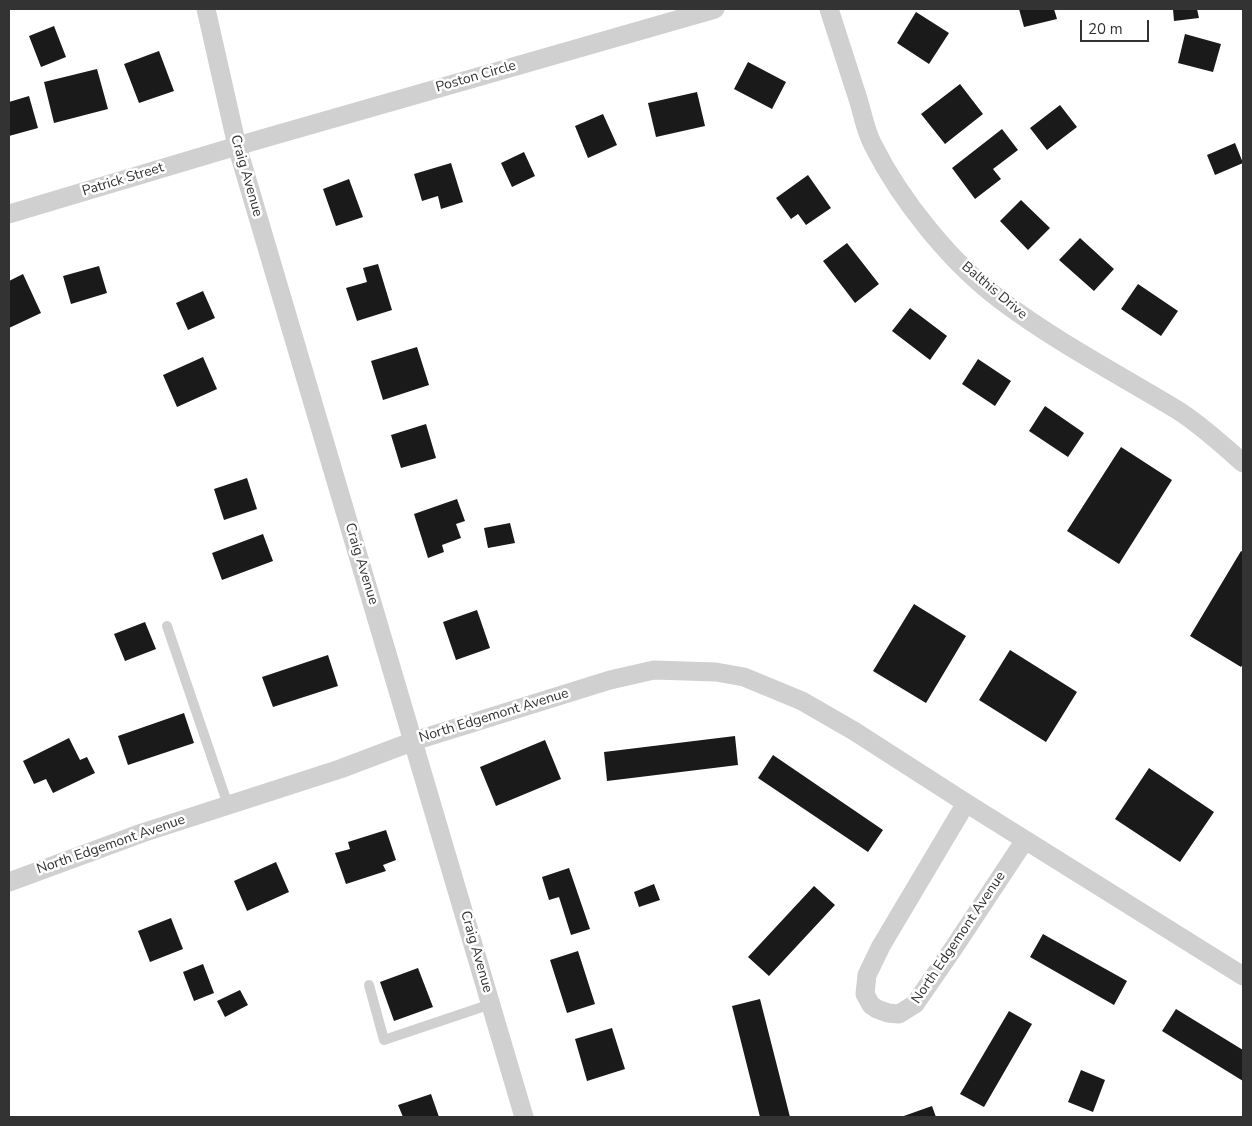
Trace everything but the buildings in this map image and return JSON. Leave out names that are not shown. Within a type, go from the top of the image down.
[{"type":"street","name":"Craig Avenue","points":[[206,9],[237,146],[524,1117]]},
{"type":"street","name":"Poston Circle","points":[[237,146],[715,9]]},
{"type":"street","name":"Balthis Drive","points":[[829,9],[872,144],[900,189],[933,234],[969,272],[1002,301],[1034,324],[1145,392],[1180,411],[1207,431],[1243,463]]},
{"type":"street","name":"Patrick Street","points":[[9,214],[237,146]]},
{"type":"street","name":"North Edgemont Avenue","points":[[9,882],[142,833],[340,769],[414,741],[610,680],[654,670],[716,672],[744,677],[802,701],[854,731],[1024,840],[1243,976]]},
{"type":"street","name":"North Edgemont Avenue","points":[[966,803],[881,946],[867,975],[865,994],[871,1005],[877,1009],[899,1014],[915,1004],[1024,840]]},
{"type":"lane","points":[[167,626],[228,805]]},
{"type":"lane","points":[[369,985],[384,1040],[491,1004]]}]
